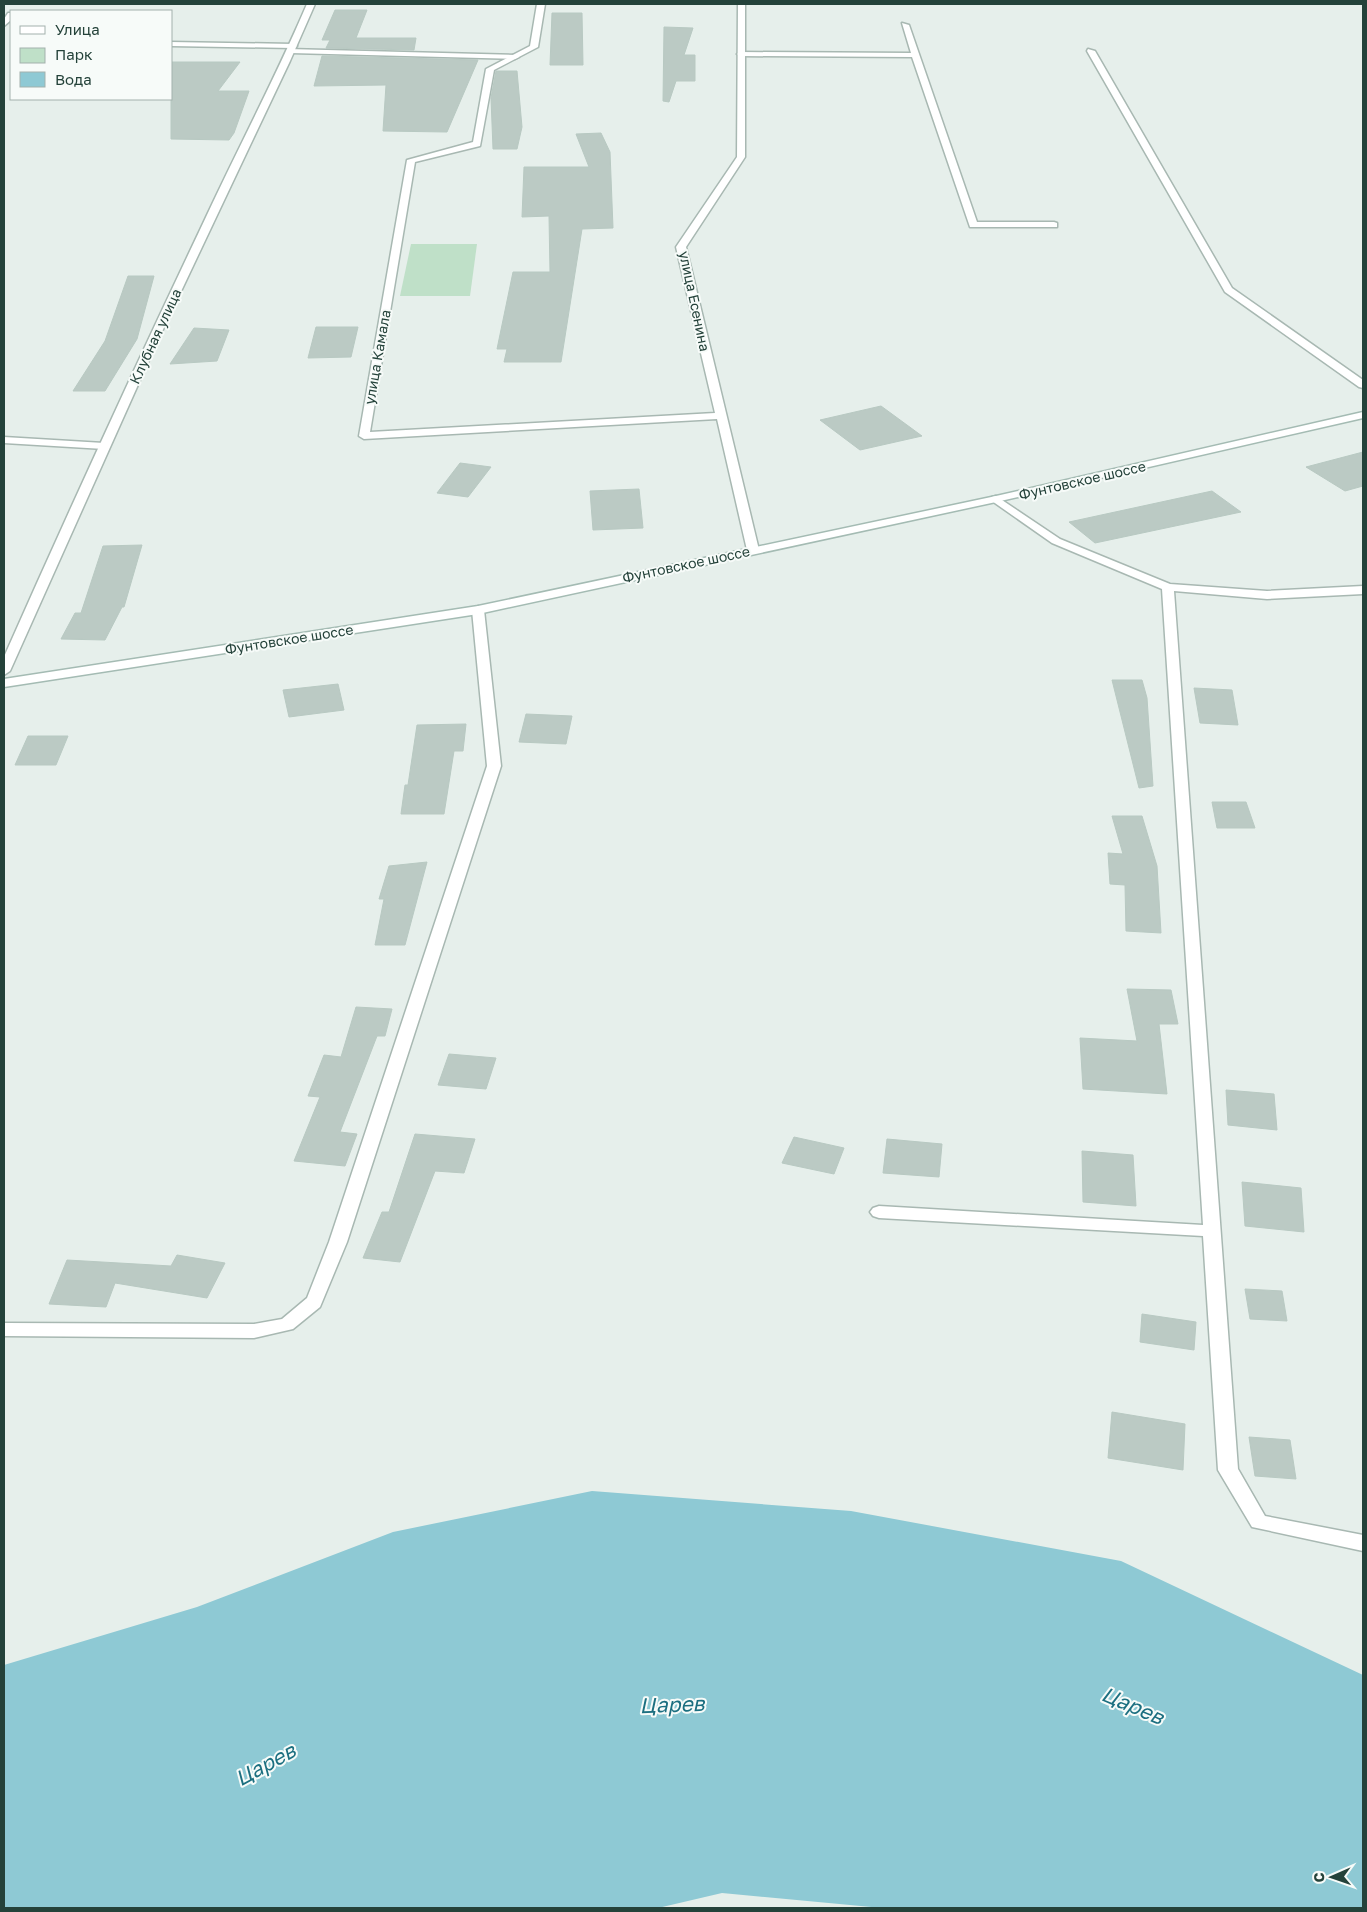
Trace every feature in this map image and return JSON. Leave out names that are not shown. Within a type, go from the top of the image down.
[{"type":"street","name":"Клубная улица","points":[[4,671],[104,446],[230,176],[292,49],[311,4]]},
{"type":"street","name":"улица Камала","points":[[542,4],[534,47],[490,69],[477,144],[411,160],[364,436],[722,416]]},
{"type":"street","name":"улица Есенина","points":[[742,4],[740,157],[682,247],[753,550]]},
{"type":"street","points":[[905,25],[973,225],[1054,225]]},
{"type":"street","points":[[172,44],[516,56]]},
{"type":"street","points":[[1091,50],[1228,290],[1363,385]]},
{"type":"street","points":[[741,54],[915,55]]},
{"type":"street","name":"Фунтовское шоссе","points":[[4,683],[478,610],[996,499],[1363,415]]},
{"type":"street","points":[[4,440],[104,446]]},
{"type":"street","points":[[996,499],[1056,541],[1168,587],[1267,595],[1363,590]]},
{"type":"street","points":[[1168,587],[1228,1470],[1259,1522],[1363,1542]]},
{"type":"street","points":[[4,1330],[254,1331],[287,1324],[314,1302],[338,1242],[494,766],[478,610]]},
{"type":"street","points":[[878,1212],[1212,1231]]},
{"type":"green space","points":[[411,244],[477,244],[470,296],[400,296]]},
{"type":"water","name":"Царев","points":[[592,1491],[851,1511],[1121,1561],[1363,1675],[1363,1908],[882,1908],[722,1893],[658,1908],[4,1908],[4,1665],[197,1607],[393,1532]]},
{"type":"building","points":[[335,10],[367,10],[356,38],[416,38],[414,50],[326,48],[330,40],[322,40]]},
{"type":"building","points":[[552,13],[582,13],[583,65],[550,65]]},
{"type":"building","points":[[664,27],[693,28],[684,55],[695,55],[695,81],[676,81],[669,102],[663,101]]},
{"type":"building","points":[[322,56],[478,60],[447,132],[383,131],[386,85],[314,86]]},
{"type":"building","points":[[172,62],[240,62],[218,91],[249,91],[234,133],[229,140],[171,139]]},
{"type":"building","points":[[496,71],[517,71],[522,127],[517,149],[493,149],[491,98]]},
{"type":"building","points":[[601,133],[610,152],[613,228],[582,229],[561,362],[504,362],[507,349],[497,349],[513,272],[550,272],[549,216],[522,217],[524,167],[589,167],[576,134]]},
{"type":"building","points":[[128,276],[154,276],[137,339],[105,391],[73,391],[105,341]]},
{"type":"building","points":[[316,327],[358,327],[351,357],[308,358]]},
{"type":"building","points":[[194,328],[229,330],[217,361],[170,364]]},
{"type":"building","points":[[881,406],[922,436],[860,450],[820,420]]},
{"type":"building","points":[[1363,452],[1363,486],[1345,491],[1306,467]]},
{"type":"building","points":[[460,463],[491,467],[468,497],[437,493]]},
{"type":"building","points":[[639,489],[643,528],[593,530],[590,491]]},
{"type":"building","points":[[1212,491],[1241,512],[1095,543],[1069,522]]},
{"type":"building","points":[[142,545],[124,607],[122,607],[105,640],[61,639],[75,613],[81,613],[103,546]]},
{"type":"building","points":[[1112,680],[1142,680],[1147,698],[1153,786],[1139,788]]},
{"type":"building","points":[[338,684],[344,710],[289,717],[283,690]]},
{"type":"building","points":[[1194,688],[1232,690],[1238,725],[1200,723]]},
{"type":"building","points":[[526,714],[572,716],[566,744],[519,742]]},
{"type":"building","points":[[466,724],[463,751],[454,751],[444,814],[401,814],[405,785],[408,785],[417,725]]},
{"type":"building","points":[[28,736],[68,736],[56,765],[15,765]]},
{"type":"building","points":[[1212,802],[1246,802],[1255,828],[1217,828]]},
{"type":"building","points":[[1112,816],[1142,816],[1157,866],[1161,933],[1126,931],[1125,885],[1110,884],[1108,853],[1123,854]]},
{"type":"building","points":[[427,862],[405,945],[375,945],[384,899],[379,899],[389,866]]},
{"type":"building","points":[[1127,989],[1171,990],[1178,1024],[1159,1024],[1167,1094],[1083,1089],[1080,1038],[1137,1041]]},
{"type":"building","points":[[356,1007],[392,1009],[385,1036],[377,1036],[340,1132],[357,1134],[345,1166],[294,1161],[320,1097],[308,1096],[324,1055],[341,1057]]},
{"type":"building","points":[[449,1054],[496,1058],[486,1089],[438,1085]]},
{"type":"building","points":[[1226,1090],[1274,1094],[1277,1130],[1228,1125]]},
{"type":"building","points":[[415,1134],[475,1139],[464,1173],[435,1171],[400,1262],[363,1258],[382,1212],[389,1212]]},
{"type":"building","points":[[794,1137],[844,1148],[834,1174],[782,1163]]},
{"type":"building","points":[[887,1139],[942,1144],[939,1177],[883,1173]]},
{"type":"building","points":[[1082,1151],[1133,1155],[1136,1206],[1083,1202]]},
{"type":"building","points":[[1242,1182],[1301,1188],[1304,1232],[1245,1226]]},
{"type":"building","points":[[177,1255],[225,1263],[207,1298],[115,1283],[106,1307],[49,1304],[67,1260],[171,1266]]},
{"type":"building","points":[[1245,1289],[1282,1291],[1287,1321],[1250,1319]]},
{"type":"building","points":[[1142,1314],[1196,1322],[1194,1350],[1140,1342]]},
{"type":"building","points":[[1112,1412],[1185,1424],[1183,1470],[1108,1458]]},
{"type":"building","points":[[1249,1437],[1290,1440],[1296,1479],[1255,1476]]}]
